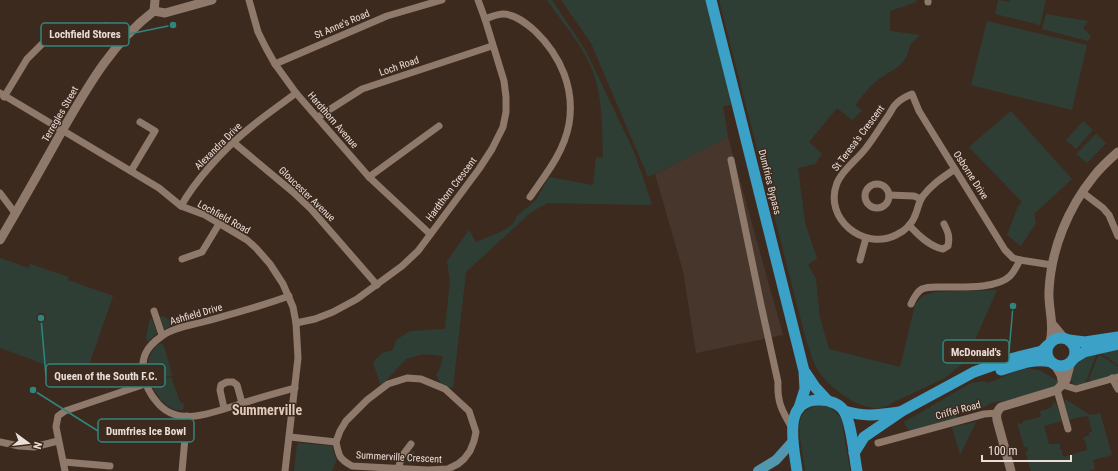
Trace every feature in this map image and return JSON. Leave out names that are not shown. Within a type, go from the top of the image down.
[{"type":"highway","name":"Dumfries Bypass","points":[[712,0],[804,371],[805,389],[793,418],[792,428]]},
{"type":"highway","points":[[854,453],[864,437],[902,411],[974,372],[1014,358],[1042,351],[1054,339],[1085,342],[1118,337]]},
{"type":"highway","points":[[1066,339],[1075,349],[1072,360]]},
{"type":"highway","points":[[1049,344],[1046,354],[1053,363]]},
{"type":"highway","points":[[955,383],[1030,362],[1043,360],[1064,366],[1084,352],[1118,344]]},
{"type":"highway","name":"Dumfries Bypass","points":[[804,371],[814,387],[827,400],[838,405],[844,411]]},
{"type":"highway","points":[[798,409],[808,402],[827,400]]},
{"type":"highway","points":[[844,411],[859,415],[871,415],[902,411]]},
{"type":"highway","points":[[844,411],[849,422],[857,471]]},
{"type":"highway","points":[[792,428],[797,471]]},
{"type":"main road","points":[[758,471],[776,460],[793,441]]},
{"type":"street","points":[[155,0],[154,11],[165,13],[212,0]]},
{"type":"street","name":"Hardthorn Avenue","points":[[249,0],[258,32],[275,64],[296,93],[369,178],[430,234]]},
{"type":"street","name":"St Anne's Road","points":[[275,64],[387,16],[442,0]]},
{"type":"street","name":"Hardthorn Crescent","points":[[296,323],[314,319],[333,312],[357,299],[402,266],[418,251],[479,169],[492,149],[503,127],[506,112],[506,97],[504,81],[478,0]]},
{"type":"street","name":"Terregles Street","points":[[0,240],[92,80],[118,45],[136,25],[154,11]]},
{"type":"street","points":[[485,19],[503,14],[516,17],[526,23],[542,38],[556,55],[569,90],[571,105],[568,126],[562,146],[555,162],[530,197]]},
{"type":"street","points":[[106,26],[118,45]]},
{"type":"street","points":[[2,95],[27,59],[45,41]]},
{"type":"street","name":"Loch Road","points":[[318,117],[362,89],[492,46]]},
{"type":"street","name":"Alexandra Drive","points":[[181,206],[187,195],[201,177],[233,142],[245,131],[296,93]]},
{"type":"street","name":"Osborne Drive","points":[[912,94],[919,111],[1005,250],[1013,258],[1052,265]]},
{"type":"street","name":"St Teresa's Crescent","points":[[912,94],[897,103],[866,148],[841,176],[837,184],[835,201],[840,218],[852,231],[866,238],[878,240],[889,238],[900,233],[909,225],[916,215],[921,199],[931,185],[955,169]]},
{"type":"street","name":"Lochfield Road","points":[[2,95],[159,188],[181,206],[205,216],[247,240],[256,248],[273,269],[289,296],[296,323],[298,358],[285,471]]},
{"type":"street","points":[[131,171],[155,131],[140,122]]},
{"type":"street","points":[[369,178],[438,126]]},
{"type":"street","name":"Gloucester Avenue","points":[[233,142],[311,209],[377,285]]},
{"type":"street","points":[[1049,344],[1053,325],[1048,300],[1052,265],[1063,228],[1071,210],[1082,192],[1096,174],[1118,152]]},
{"type":"street","points":[[731,160],[777,376],[780,408],[792,428]]},
{"type":"street","points":[[1082,192],[1103,208],[1109,215],[1118,236]]},
{"type":"street","points":[[0,193],[15,213]]},
{"type":"street","points":[[889,195],[914,196],[921,199]]},
{"type":"street","points":[[182,259],[202,252],[219,224]]},
{"type":"street","points":[[909,225],[918,235],[934,247],[943,249],[948,246],[949,240],[949,233],[944,224]]},
{"type":"street","points":[[860,260],[866,238]]},
{"type":"street","points":[[911,304],[922,289],[930,287],[959,287],[986,285],[1000,282],[1010,276],[1020,260]]},
{"type":"street","name":"Ashfield Drive","points":[[289,296],[176,329],[162,335],[150,346],[143,357],[142,368],[145,384],[152,396],[165,411],[175,415],[197,417],[295,388]]},
{"type":"street","points":[[154,311],[162,335]]},
{"type":"street","points":[[1053,325],[1066,339]]},
{"type":"street","points":[[1060,388],[1066,380],[1072,360]]},
{"type":"street","points":[[1053,363],[1061,375],[1060,388],[1068,429]]},
{"type":"street","name":"Summerville Crescent","points":[[407,378],[421,379],[445,389],[469,411],[476,432],[470,451],[464,459],[448,469],[427,470],[352,466],[344,462],[339,456],[336,442],[346,421],[367,400],[388,384],[407,378]]},
{"type":"street","points":[[1115,378],[1118,389]]},
{"type":"street","name":"Criffel Road","points":[[878,443],[984,414],[997,412],[1002,407],[1060,388],[1076,389],[1115,378]]},
{"type":"street","points":[[224,408],[220,390],[221,385],[227,382],[233,382],[237,385],[242,403]]},
{"type":"street","points":[[65,471],[58,441],[56,421],[58,416],[65,411],[145,384]]},
{"type":"street","points":[[779,402],[785,408],[798,409]]},
{"type":"street","points":[[997,412],[997,420],[1011,471]]},
{"type":"street","points":[[182,471],[187,416]]},
{"type":"street","points":[[290,437],[336,442]]},
{"type":"street","points":[[0,442],[34,447],[58,441]]},
{"type":"street","points":[[398,469],[402,456],[411,444]]},
{"type":"street","points":[[64,462],[110,466]]},
{"type":"shaded area","points":[[728,137],[783,335],[696,353],[683,271],[655,174]]},
{"type":"green space","points":[[547,0],[552,0],[586,51],[634,152],[652,204],[547,203],[530,213],[466,272],[453,388],[442,386],[436,375],[440,368],[443,356],[424,354],[406,359],[381,386],[373,362],[382,353],[393,350],[396,340],[410,331],[445,329],[450,281],[447,261],[469,230],[476,242],[503,231],[513,224],[517,216],[536,200],[549,177],[593,185],[596,157],[603,158],[601,109],[596,81],[587,59],[575,39]]},
{"type":"green space","points":[[561,0],[708,0],[731,105],[723,106],[728,137],[648,177],[591,43]]},
{"type":"green space","points":[[719,0],[916,0],[916,2],[890,11],[890,31],[920,35],[910,45],[905,60],[868,89],[855,105],[862,111],[852,120],[837,108],[809,142],[822,154],[815,164],[798,168],[805,223],[817,258],[808,265],[816,279],[820,318],[829,349],[900,367],[915,305],[922,296],[935,292],[997,290],[968,359],[945,378],[883,407],[873,408],[852,401],[833,387],[819,372],[813,361],[806,340]]},
{"type":"green space","points":[[998,0],[1010,2],[1011,1],[1007,0],[1046,0],[1040,25],[995,14]]},
{"type":"green space","points":[[1046,14],[1088,21],[1083,28],[1091,36],[1088,41],[1042,29]]},
{"type":"green space","points":[[987,21],[1087,45],[1072,110],[971,85]]},
{"type":"green space","points":[[1011,111],[1072,179],[1034,214],[1036,223],[1021,246],[1007,235],[1018,206],[1022,202],[969,147]]},
{"type":"green space","points":[[1083,121],[1093,130],[1076,149],[1066,140]]},
{"type":"green space","points":[[1096,134],[1106,143],[1087,163],[1076,154]]},
{"type":"green space","points":[[0,258],[29,268],[30,264],[69,277],[68,280],[113,296],[84,379],[0,348]]},
{"type":"green space","points":[[163,316],[176,324],[164,329],[160,317]]},
{"type":"green space","points":[[150,319],[152,319],[157,333],[148,342],[146,337]]},
{"type":"green space","points":[[160,343],[164,346],[172,375],[152,382],[150,381],[148,370],[150,355]]},
{"type":"green space","points":[[1118,349],[1118,365],[1101,353]]},
{"type":"green space","points":[[1099,354],[1118,367],[1118,375],[1092,382],[1091,380],[1088,381]]},
{"type":"green space","points":[[1096,355],[1085,384],[1075,385],[1072,382],[1070,375],[1074,363],[1082,357]]},
{"type":"green space","points":[[1024,368],[1039,370],[1058,381],[1057,385],[1051,389],[991,403],[982,408],[980,404],[956,411],[957,418],[912,431],[908,429],[904,422],[971,383],[985,381],[986,383]]},
{"type":"green space","points":[[171,377],[180,402],[184,404],[183,410],[172,409],[164,403],[151,385],[153,382]]},
{"type":"green space","points":[[1065,399],[1090,415],[1100,413],[1112,455],[1093,460],[1095,469],[1088,471],[1031,471],[1025,452],[1028,451],[1027,447],[1024,447],[1017,423],[1021,424],[1024,421],[1041,417],[1040,411],[1051,408],[1054,402],[1057,406],[1062,421],[1044,426],[1049,444],[1061,444],[1059,449],[1061,449],[1063,457],[1087,450],[1085,440],[1083,440],[1084,437],[1090,435],[1089,432],[1092,432],[1088,416],[1069,420]]},
{"type":"green space","points":[[821,405],[831,408],[841,418],[850,471],[805,471],[799,429],[801,418],[807,410]]},
{"type":"green space","points":[[976,422],[960,455],[952,427]]},
{"type":"green space","points":[[299,443],[332,446],[337,459],[332,471],[294,471],[297,445]]},
{"type":"green space","points":[[412,451],[415,451],[414,463],[407,463],[407,455]]},
{"type":"place","name":"Lochfield Stores","points":[[173,25]]},
{"type":"place","name":"McDonald's","points":[[1013,306]]},
{"type":"place","name":"Queen of the South F.C.","points":[[41,318]]},
{"type":"place","name":"Dumfries Ice Bowl","points":[[33,390]]},
{"type":"district","name":"Summerville","points":[[267,410]]}]
